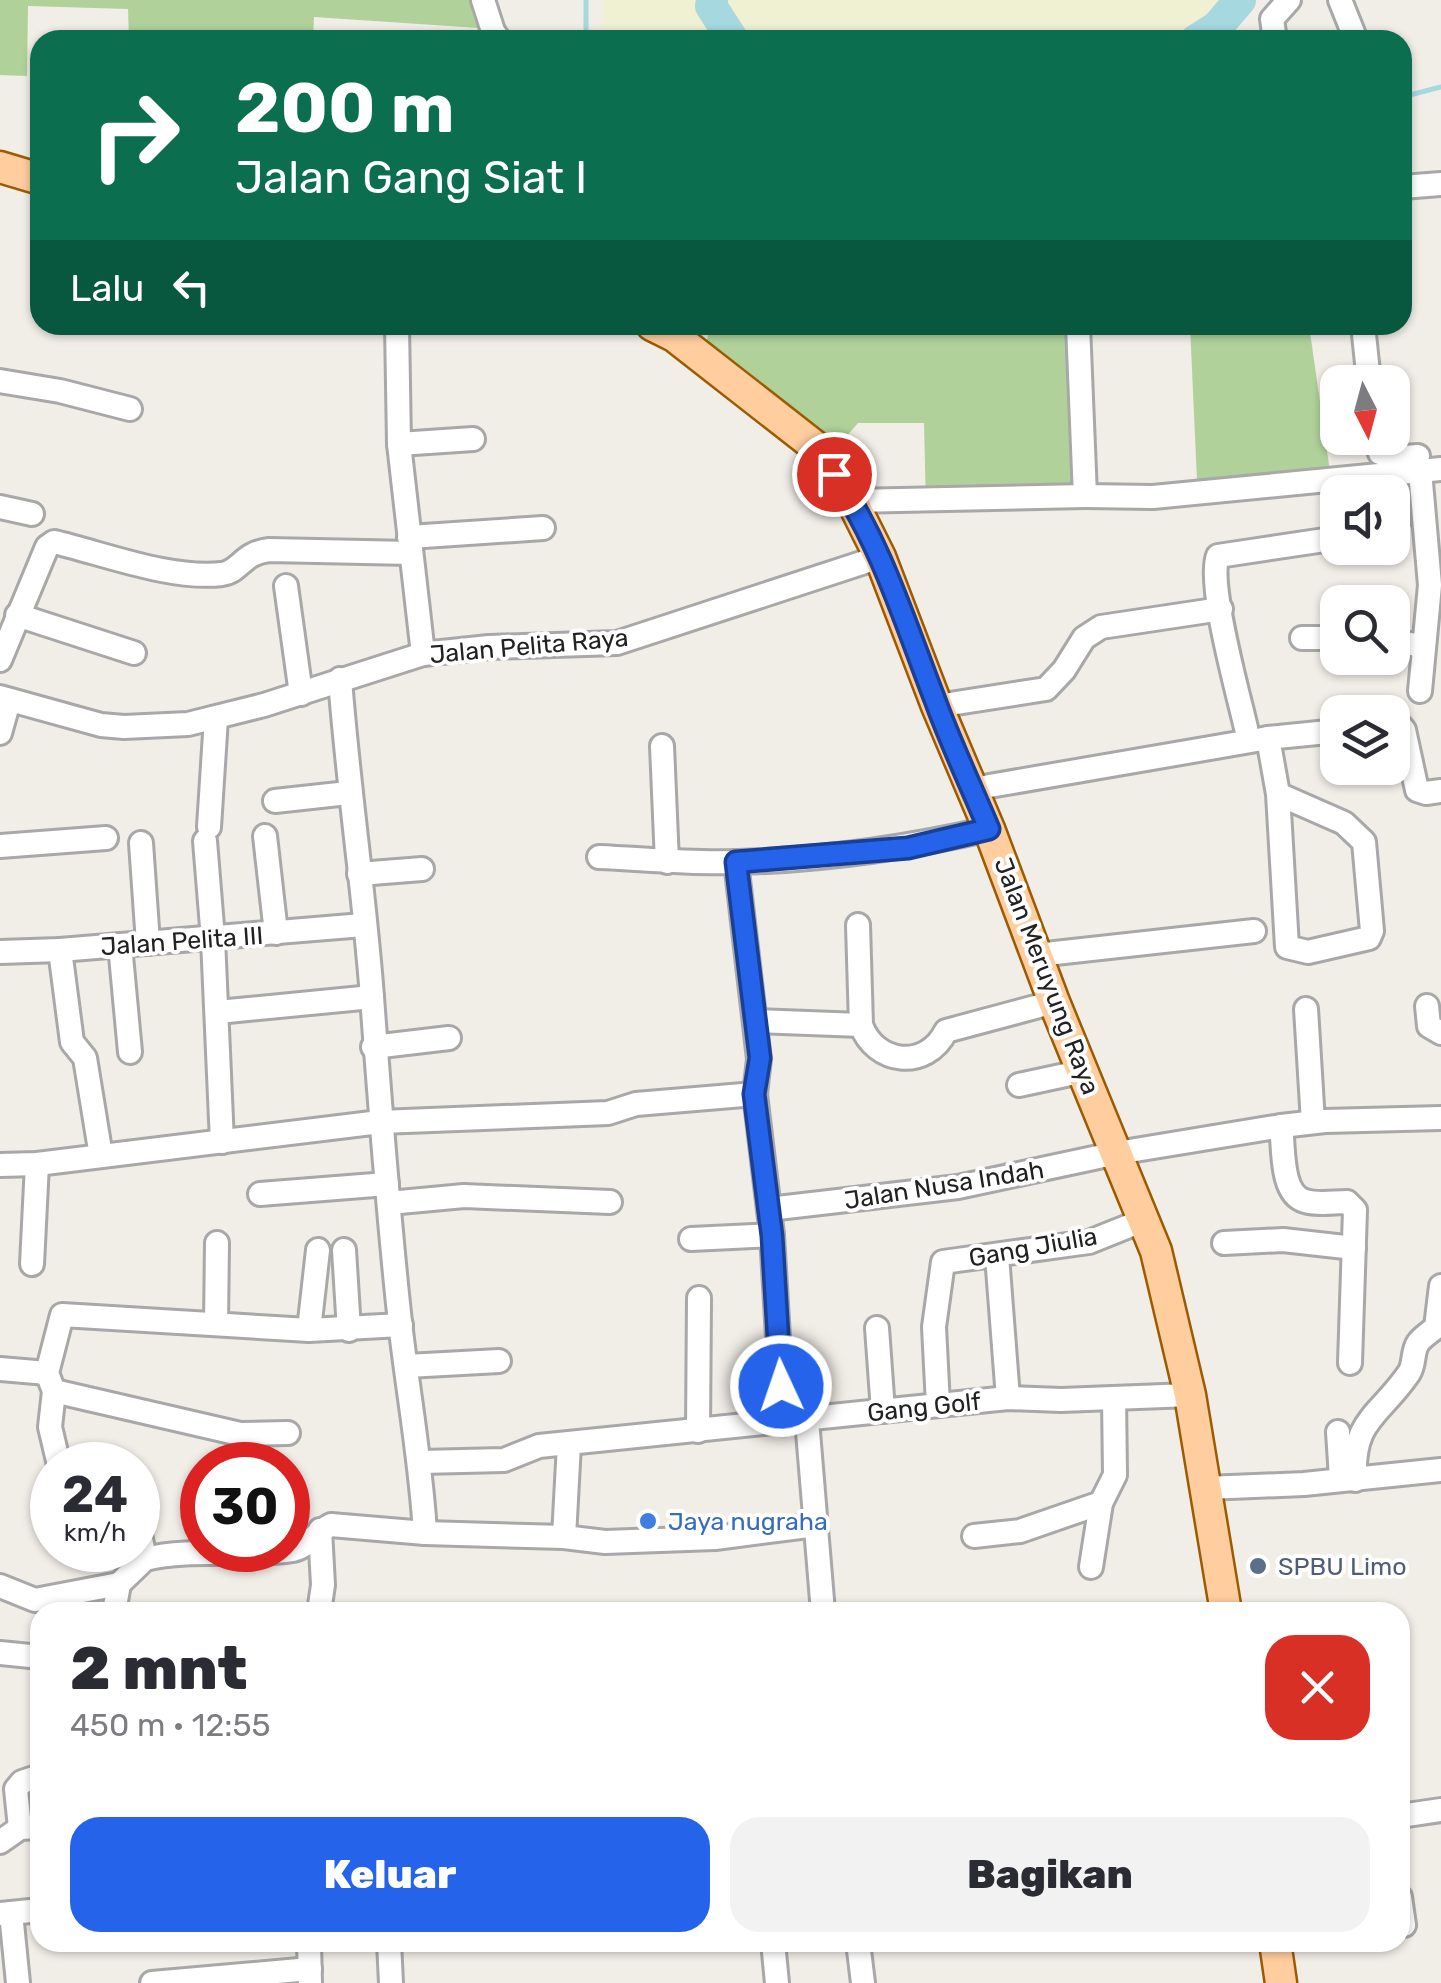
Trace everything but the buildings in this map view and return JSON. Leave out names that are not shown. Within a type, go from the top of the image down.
[{"type":"main road","points":[[0,167],[30,176]]},
{"type":"main road","name":"Jalan Meruyung Raya","points":[[672,335],[816,447],[852,501],[880,557],[936,706],[989,829],[1054,1002],[1156,1251],[1190,1395],[1224,1602]]},
{"type":"main road","points":[[1276,1952],[1281,1983]]},
{"type":"street","points":[[483,0],[492,30]]},
{"type":"street","points":[[1274,30],[1272,19],[1289,0]]},
{"type":"street","points":[[1340,0],[1352,30]]},
{"type":"street","points":[[1412,189],[1440,191]]},
{"type":"street","points":[[398,335],[399,444],[423,654]]},
{"type":"street","points":[[1078,335],[1085,496]]},
{"type":"street","points":[[1364,335],[1367,365]]},
{"type":"street","points":[[0,381],[130,409]]},
{"type":"street","points":[[399,444],[473,439]]},
{"type":"street","points":[[852,501],[1153,497],[1394,465],[1441,453]]},
{"type":"street","points":[[1382,455],[1394,465],[1430,470],[1430,585],[1420,691]]},
{"type":"street","points":[[1394,465],[1395,475]]},
{"type":"street","points":[[0,507],[32,514]]},
{"type":"street","points":[[0,660],[47,547],[54,542],[171,570],[228,574],[252,552],[410,545],[543,528]]},
{"type":"street","points":[[1246,728],[1214,565],[1218,556],[1320,541]]},
{"type":"street","name":"Jalan Pelita Raya","points":[[4,699],[124,727],[216,718],[423,654],[489,647],[617,644],[880,557]]},
{"type":"street","points":[[286,586],[301,694]]},
{"type":"street","points":[[936,706],[1046,688],[1064,670],[1084,638],[1113,623],[1221,609]]},
{"type":"street","points":[[17,615],[134,652]]},
{"type":"street","points":[[1302,638],[1320,638]]},
{"type":"street","points":[[1410,644],[1424,646]]},
{"type":"street","points":[[340,679],[401,1325],[422,1462],[425,1534]]},
{"type":"street","points":[[0,734],[4,699]]},
{"type":"street","points":[[216,718],[207,834],[222,1142]]},
{"type":"street","points":[[972,788],[1268,738],[1320,733]]},
{"type":"street","points":[[1268,738],[1278,794],[1287,947],[1308,952],[1369,938],[1372,931],[1364,842],[1344,823],[1278,794]]},
{"type":"street","points":[[662,746],[668,862]]},
{"type":"street","points":[[1410,758],[1417,790],[1441,791]]},
{"type":"street","points":[[275,801],[348,793]]},
{"type":"street","points":[[599,857],[736,862],[908,848],[989,829]]},
{"type":"street","points":[[265,836],[276,933]]},
{"type":"street","points":[[0,846],[106,838]]},
{"type":"street","points":[[141,843],[148,943]]},
{"type":"street","points":[[736,862],[760,1058],[754,1094],[772,1236],[783,1424]]},
{"type":"street","points":[[359,874],[422,869]]},
{"type":"street","points":[[858,925],[861,1024],[866,1038],[885,1054],[915,1059],[934,1049],[946,1031],[1054,1002]]},
{"type":"street","name":"Jalan Pelita III","points":[[0,952],[363,926]]},
{"type":"street","points":[[1037,955],[1254,931]]},
{"type":"street","points":[[120,945],[130,1052]]},
{"type":"street","points":[[60,950],[72,1042],[84,1058],[102,1156]]},
{"type":"street","points":[[218,1012],[372,997]]},
{"type":"street","points":[[1427,1006],[1429,1026],[1441,1033]]},
{"type":"street","points":[[1306,1009],[1313,1122]]},
{"type":"street","points":[[756,1021],[861,1024]]},
{"type":"street","points":[[373,1047],[449,1038]]},
{"type":"street","points":[[1018,1085],[1084,1070]]},
{"type":"street","points":[[0,1165],[37,1164],[380,1122],[608,1114],[636,1104],[754,1094]]},
{"type":"street","name":"Jalan Nusa Indah","points":[[769,1209],[958,1187],[1281,1126],[1441,1118]]},
{"type":"street","points":[[1281,1126],[1289,1188],[1297,1198],[1353,1205],[1350,1363]]},
{"type":"street","points":[[32,1264],[37,1164]]},
{"type":"street","points":[[260,1194],[388,1193],[610,1202]]},
{"type":"street","name":"Gang Jiulia","points":[[938,1405],[934,1327],[943,1262],[1090,1242],[1144,1220]]},
{"type":"street","points":[[691,1239],[772,1236]]},
{"type":"street","points":[[1224,1243],[1282,1240],[1354,1248]]},
{"type":"street","points":[[216,1324],[217,1243]]},
{"type":"street","points":[[309,1330],[318,1250]]},
{"type":"street","points":[[344,1250],[349,1330]]},
{"type":"street","points":[[996,1256],[1008,1398]]},
{"type":"street","points":[[1348,1481],[1362,1428],[1373,1421],[1376,1411],[1408,1375],[1417,1344],[1436,1328],[1441,1286]]},
{"type":"street","points":[[698,1298],[698,1432]]},
{"type":"street","points":[[54,1442],[51,1382],[62,1315],[309,1330],[401,1325]]},
{"type":"street","points":[[877,1328],[883,1411]]},
{"type":"street","points":[[407,1366],[499,1361]]},
{"type":"street","points":[[0,1369],[240,1434],[288,1433]]},
{"type":"street","name":"Gang Golf","points":[[422,1462],[504,1460],[540,1446],[1008,1398],[1190,1395]]},
{"type":"street","points":[[1091,1568],[1100,1502],[1116,1475],[1114,1398]]},
{"type":"street","points":[[807,1420],[823,1602]]},
{"type":"street","points":[[1338,1432],[1348,1481]]},
{"type":"street","points":[[564,1537],[568,1444]]},
{"type":"street","points":[[1206,1488],[1348,1481],[1441,1470]]},
{"type":"street","points":[[974,1536],[1020,1531],[1100,1502]]},
{"type":"street","points":[[160,1555],[297,1550],[331,1525],[425,1534],[564,1537],[605,1542],[715,1538],[816,1525]]},
{"type":"street","points":[[320,1530],[320,1602]]},
{"type":"street","points":[[0,1586],[35,1600],[119,1584],[131,1572]]},
{"type":"street","points":[[116,1602],[119,1584]]},
{"type":"street","points":[[0,1653],[30,1656]]},
{"type":"street","points":[[0,1842],[30,1828],[16,1789],[30,1779]]},
{"type":"street","points":[[1410,1815],[1441,1810]]},
{"type":"street","points":[[1410,1827],[1441,1822]]},
{"type":"street","points":[[18,1983],[5,1914],[30,1911]]},
{"type":"street","points":[[389,1952],[391,1983]]},
{"type":"street","points":[[774,1952],[777,1983]]},
{"type":"street","points":[[859,1952],[863,1983]]},
{"type":"street","points":[[152,1983],[310,1976]]},
{"type":"green space","points":[[0,0],[479,0],[479,28],[314,17],[313,30],[129,30],[128,9],[28,6],[27,76],[0,75]]},
{"type":"green space","points":[[604,0],[1234,0],[1191,30],[602,30]]},
{"type":"green space","points":[[1227,7],[1230,30],[1192,30]]},
{"type":"green space","points":[[708,335],[1081,335],[1096,501],[926,506],[924,423],[858,423],[832,453],[703,350]]},
{"type":"green space","points":[[1190,335],[1310,335],[1320,402],[1320,455],[1328,455],[1330,475],[1320,475],[1320,494],[1198,503]]},
{"type":"waterway","points":[[586,0],[586,30]]},
{"type":"waterway","points":[[712,0],[711,6],[727,30]]},
{"type":"waterway","points":[[1212,30],[1240,0]]},
{"type":"waterway","points":[[1412,94],[1441,87]]},
{"type":"place","name":"Jaya nugraha","points":[[648,1521]]},
{"type":"place","name":"SPBU Limo","points":[[1258,1566]]},
{"type":"route","points":[[781,1386],[772,1236],[754,1094],[760,1058],[736,862],[908,848],[989,829],[936,706],[880,557],[834,474]]}]
